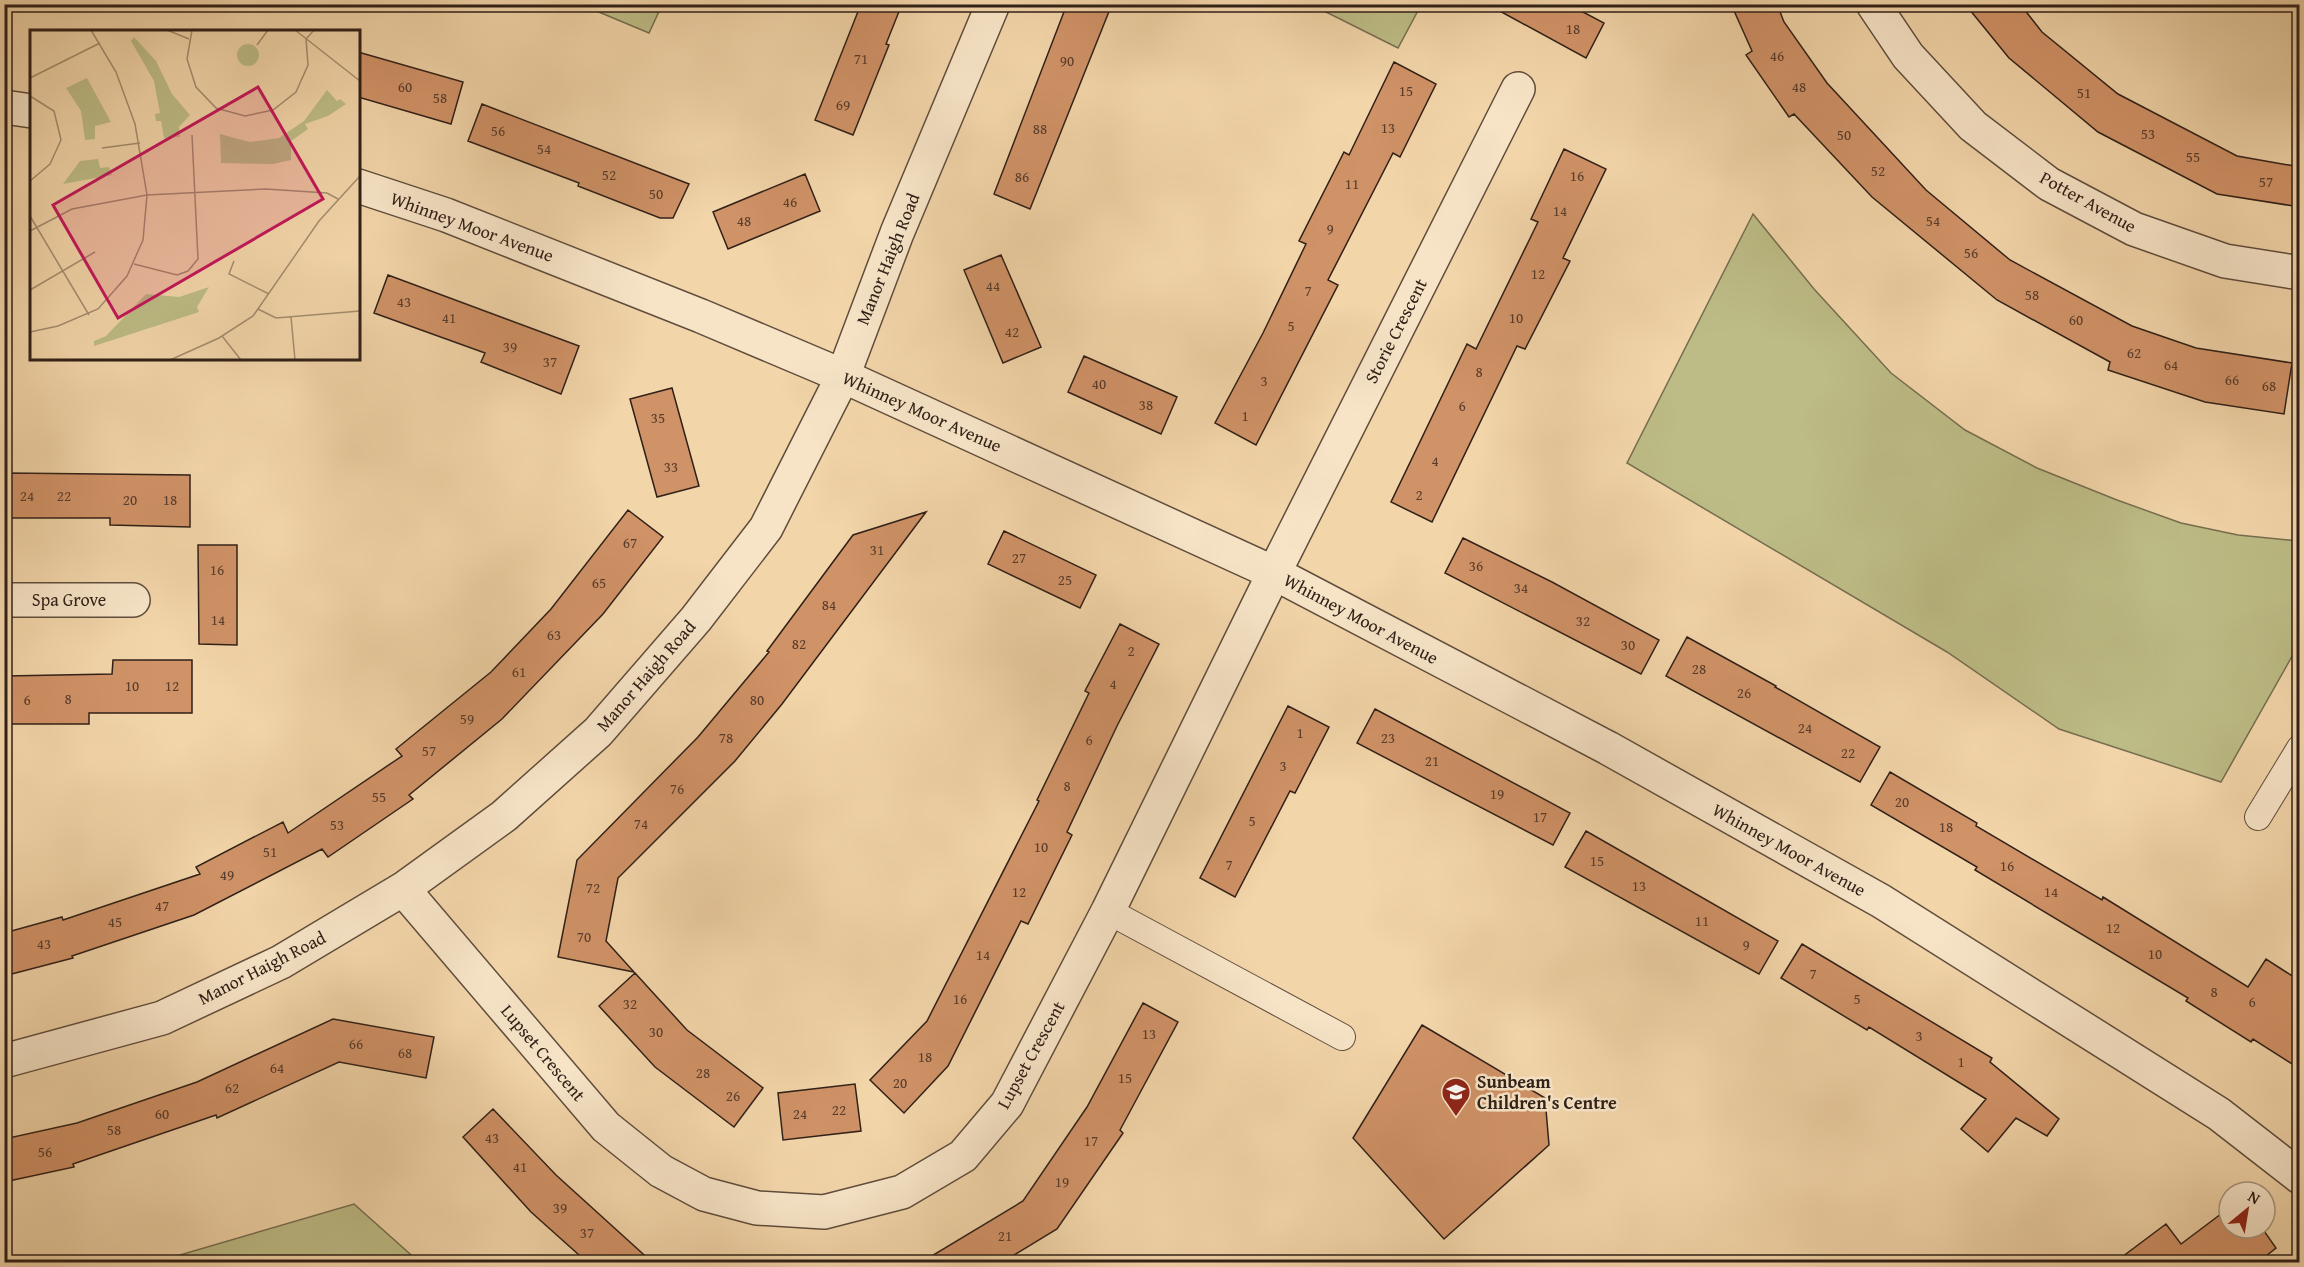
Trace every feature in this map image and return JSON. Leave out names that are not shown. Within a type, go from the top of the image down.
[{"type":"street","name":"Manor Haigh Road","points":[[4,1061],[162,1018],[281,962],[403,889],[504,816],[598,732],[696,619],[766,528],[843,376],[897,233],[993,4]]},
{"type":"street","name":"Potter Avenue","points":[[1872,4],[1908,56],[1973,126],[2049,184],[2134,229],[2225,261],[2300,273]]},
{"type":"street","name":"Storie Crescent","points":[[1274,573],[1518,89]]},
{"type":"street","points":[[4,107],[30,111]]},
{"type":"street","name":"Whinney Moor Avenue","points":[[360,187],[457,219],[701,316],[843,376],[1274,573],[1608,748],[1881,901],[2219,1114],[2300,1177]]},
{"type":"street","name":"Lupset Crescent","points":[[403,889],[606,1127],[661,1171],[704,1194],[757,1208],[824,1212],[902,1192],[963,1156],[1008,1104],[1108,911],[1274,573]]},
{"type":"street","name":"Spa Grove","points":[[4,600],[133,600]]},
{"type":"lane","points":[[2258,817],[2300,748]]},
{"type":"lane","points":[[1108,911],[1342,1037]]},
{"type":"shaded area","points":[[582,5],[662,5],[649,33]]},
{"type":"shaded area","points":[[1312,5],[1421,5],[1398,48]]},
{"type":"shaded area","points":[[1753,214],[1814,289],[1891,373],[1965,430],[2037,468],[2181,523],[2238,535],[2299,541],[2299,644],[2221,782],[2059,729],[1947,652],[1627,463]]},
{"type":"shaded area","points":[[354,1204],[419,1262],[156,1262]]},
{"type":"building","points":[[861,4],[902,4],[886,44],[889,45],[853,135],[815,120]]},
{"type":"building","points":[[1067,4],[1112,4],[1030,209],[994,194]]},
{"type":"building","points":[[1487,4],[1568,4],[1604,23],[1586,58]]},
{"type":"building","points":[[1731,4],[1777,4],[1784,22],[1827,83],[1926,190],[2010,260],[2132,326],[2196,348],[2292,363],[2284,414],[2205,402],[2108,370],[2110,362],[1997,300],[1872,197],[1794,114],[1789,117],[1746,55],[1752,51]]},
{"type":"building","points":[[1965,4],[2020,4],[2042,32],[2118,94],[2237,156],[2300,167],[2300,207],[2217,194],[2098,132],[2009,58]]},
{"type":"building","points":[[360,53],[463,82],[451,124],[360,98]]},
{"type":"building","points":[[1394,62],[1436,84],[1400,157],[1393,153],[1328,280],[1338,285],[1256,445],[1215,423],[1263,333],[1306,244],[1299,241],[1344,152],[1349,155]]},
{"type":"building","points":[[482,104],[689,184],[673,218],[660,218],[578,186],[579,183],[468,141]]},
{"type":"building","points":[[1564,149],[1606,169],[1563,258],[1570,261],[1525,349],[1517,346],[1432,522],[1391,502],[1467,344],[1476,349],[1538,222],[1531,219]]},
{"type":"building","points":[[805,174],[820,211],[728,249],[713,212]]},
{"type":"building","points":[[1001,255],[1041,347],[1003,363],[964,270]]},
{"type":"building","points":[[388,275],[579,346],[561,394],[481,362],[485,353],[374,313]]},
{"type":"building","points":[[1084,356],[1177,397],[1161,434],[1068,392]]},
{"type":"building","points":[[672,388],[699,486],[657,497],[630,399]]},
{"type":"building","points":[[8,473],[190,475],[190,527],[110,525],[110,518],[9,518]]},
{"type":"building","points":[[628,510],[663,537],[603,614],[502,719],[409,795],[413,799],[328,857],[322,849],[194,915],[72,956],[73,958],[4,976],[4,933],[62,917],[63,920],[200,874],[196,867],[283,822],[288,833],[402,756],[396,749],[491,672],[551,609]]},
{"type":"building","points":[[926,512],[782,704],[735,761],[618,878],[606,941],[634,972],[558,957],[577,860],[698,737],[769,652],[767,651],[853,535]]},
{"type":"building","points":[[1004,531],[1096,575],[1080,608],[988,564]]},
{"type":"building","points":[[1463,538],[1552,582],[1659,640],[1641,674],[1445,573]]},
{"type":"building","points":[[198,545],[237,545],[237,645],[199,644]]},
{"type":"building","points":[[1120,624],[1159,644],[1067,832],[1072,835],[1028,924],[1021,921],[948,1066],[904,1113],[870,1080],[927,1021],[1039,801],[1037,800],[1089,693],[1085,691]]},
{"type":"building","points":[[1687,637],[1880,747],[1860,782],[1666,676]]},
{"type":"building","points":[[113,660],[192,660],[192,713],[89,713],[89,724],[6,724],[6,676],[112,674]]},
{"type":"building","points":[[1288,706],[1329,727],[1295,793],[1290,791],[1235,897],[1200,878]]},
{"type":"building","points":[[1375,709],[1570,813],[1553,845],[1357,743]]},
{"type":"building","points":[[1890,772],[2102,900],[2103,897],[2248,987],[2266,959],[2300,981],[2300,1069],[2253,1039],[2251,1042],[2186,1001],[2188,998],[1975,870],[1977,867],[1871,805]]},
{"type":"building","points":[[1586,831],[1778,941],[1759,974],[1565,867]]},
{"type":"building","points":[[1802,944],[1992,1058],[1990,1062],[2059,1119],[2047,1136],[2016,1118],[1988,1152],[1961,1129],[1986,1099],[1869,1027],[1867,1030],[1781,978]]},
{"type":"building","points":[[635,973],[687,1030],[763,1088],[734,1127],[655,1067],[599,1006]]},
{"type":"building","points":[[1143,1003],[1178,1022],[1120,1130],[1123,1133],[1057,1229],[1001,1263],[920,1263],[1023,1201],[1087,1107]]},
{"type":"building","points":[[333,1019],[434,1037],[426,1078],[339,1062],[217,1118],[216,1115],[73,1164],[74,1167],[4,1182],[4,1139],[77,1123],[197,1082]]},
{"type":"building","name":"Sunbeam Children's Centre","points":[[1422,1025],[1545,1098],[1549,1145],[1444,1239],[1353,1138]]},
{"type":"building","points":[[855,1084],[861,1131],[783,1140],[778,1093]]},
{"type":"building","points":[[493,1109],[556,1175],[653,1263],[588,1263],[531,1212],[463,1137]]},
{"type":"building","points":[[2217,1217],[2217,1240],[2270,1240],[2276,1248],[2257,1263],[2114,1263],[2166,1224],[2181,1244]]},
{"type":"place","name":"Sunbeam Children's Centre","points":[[1456,1118]]}]
